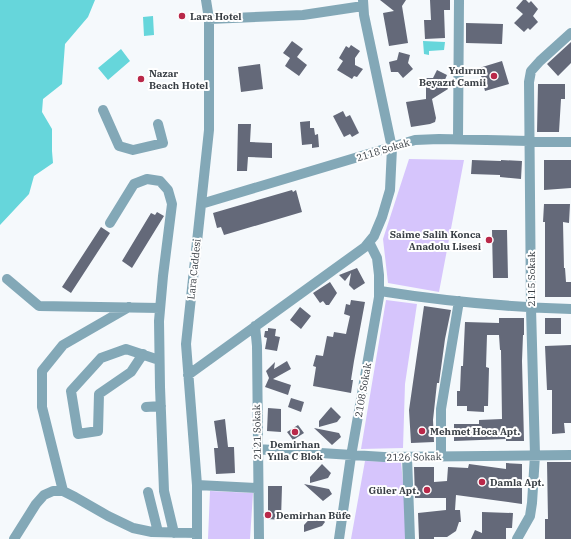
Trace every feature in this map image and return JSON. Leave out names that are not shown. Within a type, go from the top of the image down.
[{"type":"street","name":"Lara Caddesi","points":[[197,536],[197,485],[186,344],[209,130],[209,19],[206,0]]},
{"type":"street","points":[[458,139],[459,0]]},
{"type":"street","points":[[188,375],[365,247],[374,236],[382,217],[390,190],[392,148],[363,3],[303,15],[209,19]]},
{"type":"street","name":"2115 Sokak","points":[[517,539],[530,516],[535,455],[531,308],[531,141],[529,82],[531,71],[571,33]]},
{"type":"street","points":[[103,110],[119,146],[133,150],[163,143],[158,124]]},
{"type":"street","name":"2118 Sokak","points":[[201,204],[415,140],[458,139],[571,142]]},
{"type":"street","points":[[110,223],[134,184],[147,179],[160,181],[168,190],[172,204],[160,308],[159,360],[164,491],[174,533]]},
{"type":"street","name":"2108 Sokak","points":[[339,539],[351,456],[380,291],[377,258],[369,242]]},
{"type":"street","points":[[7,279],[39,306],[160,308]]},
{"type":"street","points":[[380,291],[428,298],[531,308],[571,309]]},
{"type":"street","points":[[441,456],[441,409],[459,301]]},
{"type":"street","points":[[63,492],[42,407],[42,371],[63,345],[129,307]]},
{"type":"street","name":"2121 Sokak","points":[[254,326],[257,346],[259,539]]},
{"type":"street","points":[[143,354],[131,372],[99,394],[98,431],[78,434],[71,391],[102,358],[126,349],[143,354],[159,360]]},
{"type":"street","points":[[146,407],[161,406]]},
{"type":"street","name":"2126 Sokak","points":[[257,449],[351,456],[407,457],[571,455]]},
{"type":"street","points":[[407,457],[410,539]]},
{"type":"street","points":[[197,485],[258,488]]},
{"type":"street","points":[[14,539],[44,494],[53,491],[63,492],[75,497],[108,516],[133,528],[197,536]]},
{"type":"street","points":[[148,492],[158,532]]},
{"type":"shaded area","points":[[409,159],[464,160],[439,292],[388,283],[383,239]]},
{"type":"shaded area","points":[[386,300],[417,304],[405,384],[403,448],[361,449]]},
{"type":"shaded area","points":[[365,461],[401,462],[405,504],[406,539],[351,539]]},
{"type":"shaded area","points":[[210,491],[253,493],[250,539],[208,539]]},
{"type":"water","points":[[0,0],[95,0],[88,17],[65,44],[62,84],[43,99],[42,112],[52,129],[53,163],[34,176],[29,194],[0,225]]},
{"type":"water","points":[[153,16],[154,35],[144,36],[143,17]]},
{"type":"water","points":[[423,41],[445,42],[444,50],[429,51],[429,55],[424,54]]},
{"type":"water","points":[[121,49],[130,61],[108,80],[98,68]]},
{"type":"building","points":[[380,0],[406,0],[402,6],[408,43],[389,46],[383,13],[394,11]]},
{"type":"building","points":[[430,0],[450,0],[450,10],[444,10],[445,38],[425,39],[424,20],[431,20]]},
{"type":"building","points":[[523,0],[526,0],[529,3],[531,1],[538,9],[533,16],[538,22],[530,30],[528,28],[524,32],[514,23],[523,14],[516,8]]},
{"type":"building","points":[[466,23],[503,24],[502,44],[466,43]]},
{"type":"building","points":[[292,41],[303,49],[297,57],[307,65],[299,76],[285,66],[290,58],[283,53]]},
{"type":"building","points":[[571,42],[571,63],[558,76],[547,64]]},
{"type":"building","points":[[351,45],[360,51],[355,58],[355,65],[363,69],[357,77],[354,76],[352,79],[337,70],[343,61],[339,58],[346,46],[349,48]]},
{"type":"building","points":[[399,52],[410,55],[408,63],[413,69],[403,78],[398,72],[391,72],[389,62],[397,60]]},
{"type":"building","name":"Yıdırım Beyazıt Camii","points":[[502,61],[509,84],[485,91],[479,68]]},
{"type":"building","points":[[260,64],[263,89],[241,92],[238,67]]},
{"type":"building","points":[[437,70],[447,75],[444,82],[448,89],[432,99],[436,118],[435,122],[411,127],[406,102],[426,99],[426,78],[433,78]]},
{"type":"building","points":[[538,84],[565,84],[565,99],[561,99],[559,132],[537,132]]},
{"type":"building","points":[[343,111],[346,117],[350,115],[359,133],[352,137],[350,134],[344,137],[333,116]]},
{"type":"building","points":[[310,121],[310,128],[314,128],[315,135],[318,134],[319,147],[312,148],[312,144],[302,145],[300,122]]},
{"type":"building","points":[[238,124],[251,124],[250,142],[272,143],[272,158],[248,157],[247,171],[237,171]]},
{"type":"building","points":[[472,160],[522,161],[521,179],[500,177],[500,175],[471,174]]},
{"type":"building","points":[[544,160],[571,160],[571,188],[544,190]]},
{"type":"building","points":[[292,190],[293,192],[296,190],[302,212],[224,235],[221,227],[217,228],[213,213]]},
{"type":"building","points":[[544,204],[570,204],[569,223],[563,222],[564,268],[566,282],[571,282],[571,297],[545,297]]},
{"type":"building","points":[[157,212],[164,216],[132,268],[122,261],[151,213],[155,215]]},
{"type":"building","points":[[101,227],[110,233],[71,293],[62,287]]},
{"type":"building","points":[[492,230],[507,230],[508,278],[493,278]]},
{"type":"building","points":[[357,268],[365,283],[354,290],[349,285],[351,273],[345,281],[339,275]]},
{"type":"building","points":[[330,282],[337,293],[329,305],[326,305],[323,301],[320,303],[313,293]]},
{"type":"building","points":[[351,300],[365,302],[351,380],[353,380],[351,393],[313,386],[316,367],[313,366],[316,355],[323,356],[327,336],[333,337],[334,332],[346,334],[350,316],[344,314],[346,304],[350,305]]},
{"type":"building","points":[[424,306],[451,310],[445,339],[439,383],[437,383],[433,420],[434,442],[411,443],[409,410]]},
{"type":"building","points":[[300,307],[311,316],[301,329],[290,320]]},
{"type":"building","points":[[499,318],[524,318],[522,361],[524,441],[506,441],[506,439],[454,441],[454,424],[479,424],[479,420],[502,419],[501,350],[499,335],[487,335],[486,367],[489,368],[488,406],[484,406],[484,412],[467,411],[467,406],[457,406],[457,391],[460,391],[461,366],[463,366],[465,322],[499,323]]},
{"type":"building","points":[[545,318],[561,318],[561,334],[545,334]]},
{"type":"building","points":[[268,328],[276,329],[275,336],[280,337],[277,351],[265,349],[267,338],[264,337],[265,331],[268,331]]},
{"type":"building","points":[[571,345],[571,423],[564,423],[565,433],[552,434],[552,390],[547,390],[545,346]]},
{"type":"building","points":[[287,361],[291,369],[273,379],[291,385],[288,395],[265,387],[269,378],[266,371],[275,362],[274,369]]},
{"type":"building","points":[[291,398],[304,402],[301,412],[288,407]]},
{"type":"building","points":[[331,407],[341,417],[337,422],[319,427],[319,421]]},
{"type":"building","points":[[268,408],[281,409],[281,432],[267,431]]},
{"type":"building","points":[[225,419],[228,447],[234,447],[235,473],[216,474],[214,448],[218,448],[214,421]]},
{"type":"building","name":"Demirhan Yılla C Blok","points":[[298,425],[304,433],[293,440],[287,432]]},
{"type":"building","points":[[314,428],[339,433],[341,437],[332,445]]},
{"type":"building","points":[[547,462],[571,462],[571,539],[545,539],[545,519],[548,519]]},
{"type":"building","points":[[506,463],[522,464],[522,504],[456,495],[455,510],[460,510],[461,522],[459,522],[456,531],[447,537],[419,539],[418,513],[446,510],[446,498],[415,498],[414,467],[434,467],[434,482],[447,481],[448,467],[468,468],[469,464],[506,469]]},
{"type":"building","points":[[322,464],[331,473],[328,478],[310,483],[310,477]]},
{"type":"building","points":[[304,484],[329,489],[332,494],[323,501]]},
{"type":"building","points":[[268,486],[282,486],[281,520],[268,519]]},
{"type":"building","points":[[316,512],[325,522],[322,526],[304,532],[304,525]]},
{"type":"building","points":[[482,512],[513,513],[512,528],[506,528],[506,539],[471,539],[475,530],[482,533]]},
{"type":"place","name":"Lara Hotel","points":[[182,16]]},
{"type":"place","name":"Yıdırım Beyazıt Camii","points":[[494,76]]},
{"type":"place","name":"Nazar Beach Hotel","points":[[141,79]]},
{"type":"place","name":"Saime Salih Konca Anadolu Lisesi","points":[[489,240]]},
{"type":"place","name":"Mehmet Hoca Apt.","points":[[422,431]]},
{"type":"place","name":"Demirhan Yılla C Blok","points":[[295,432]]},
{"type":"place","name":"Damla Apt.","points":[[482,482]]},
{"type":"place","name":"Güler Apt.","points":[[427,490]]},
{"type":"place","name":"Demirhan Büfe","points":[[268,515]]}]
